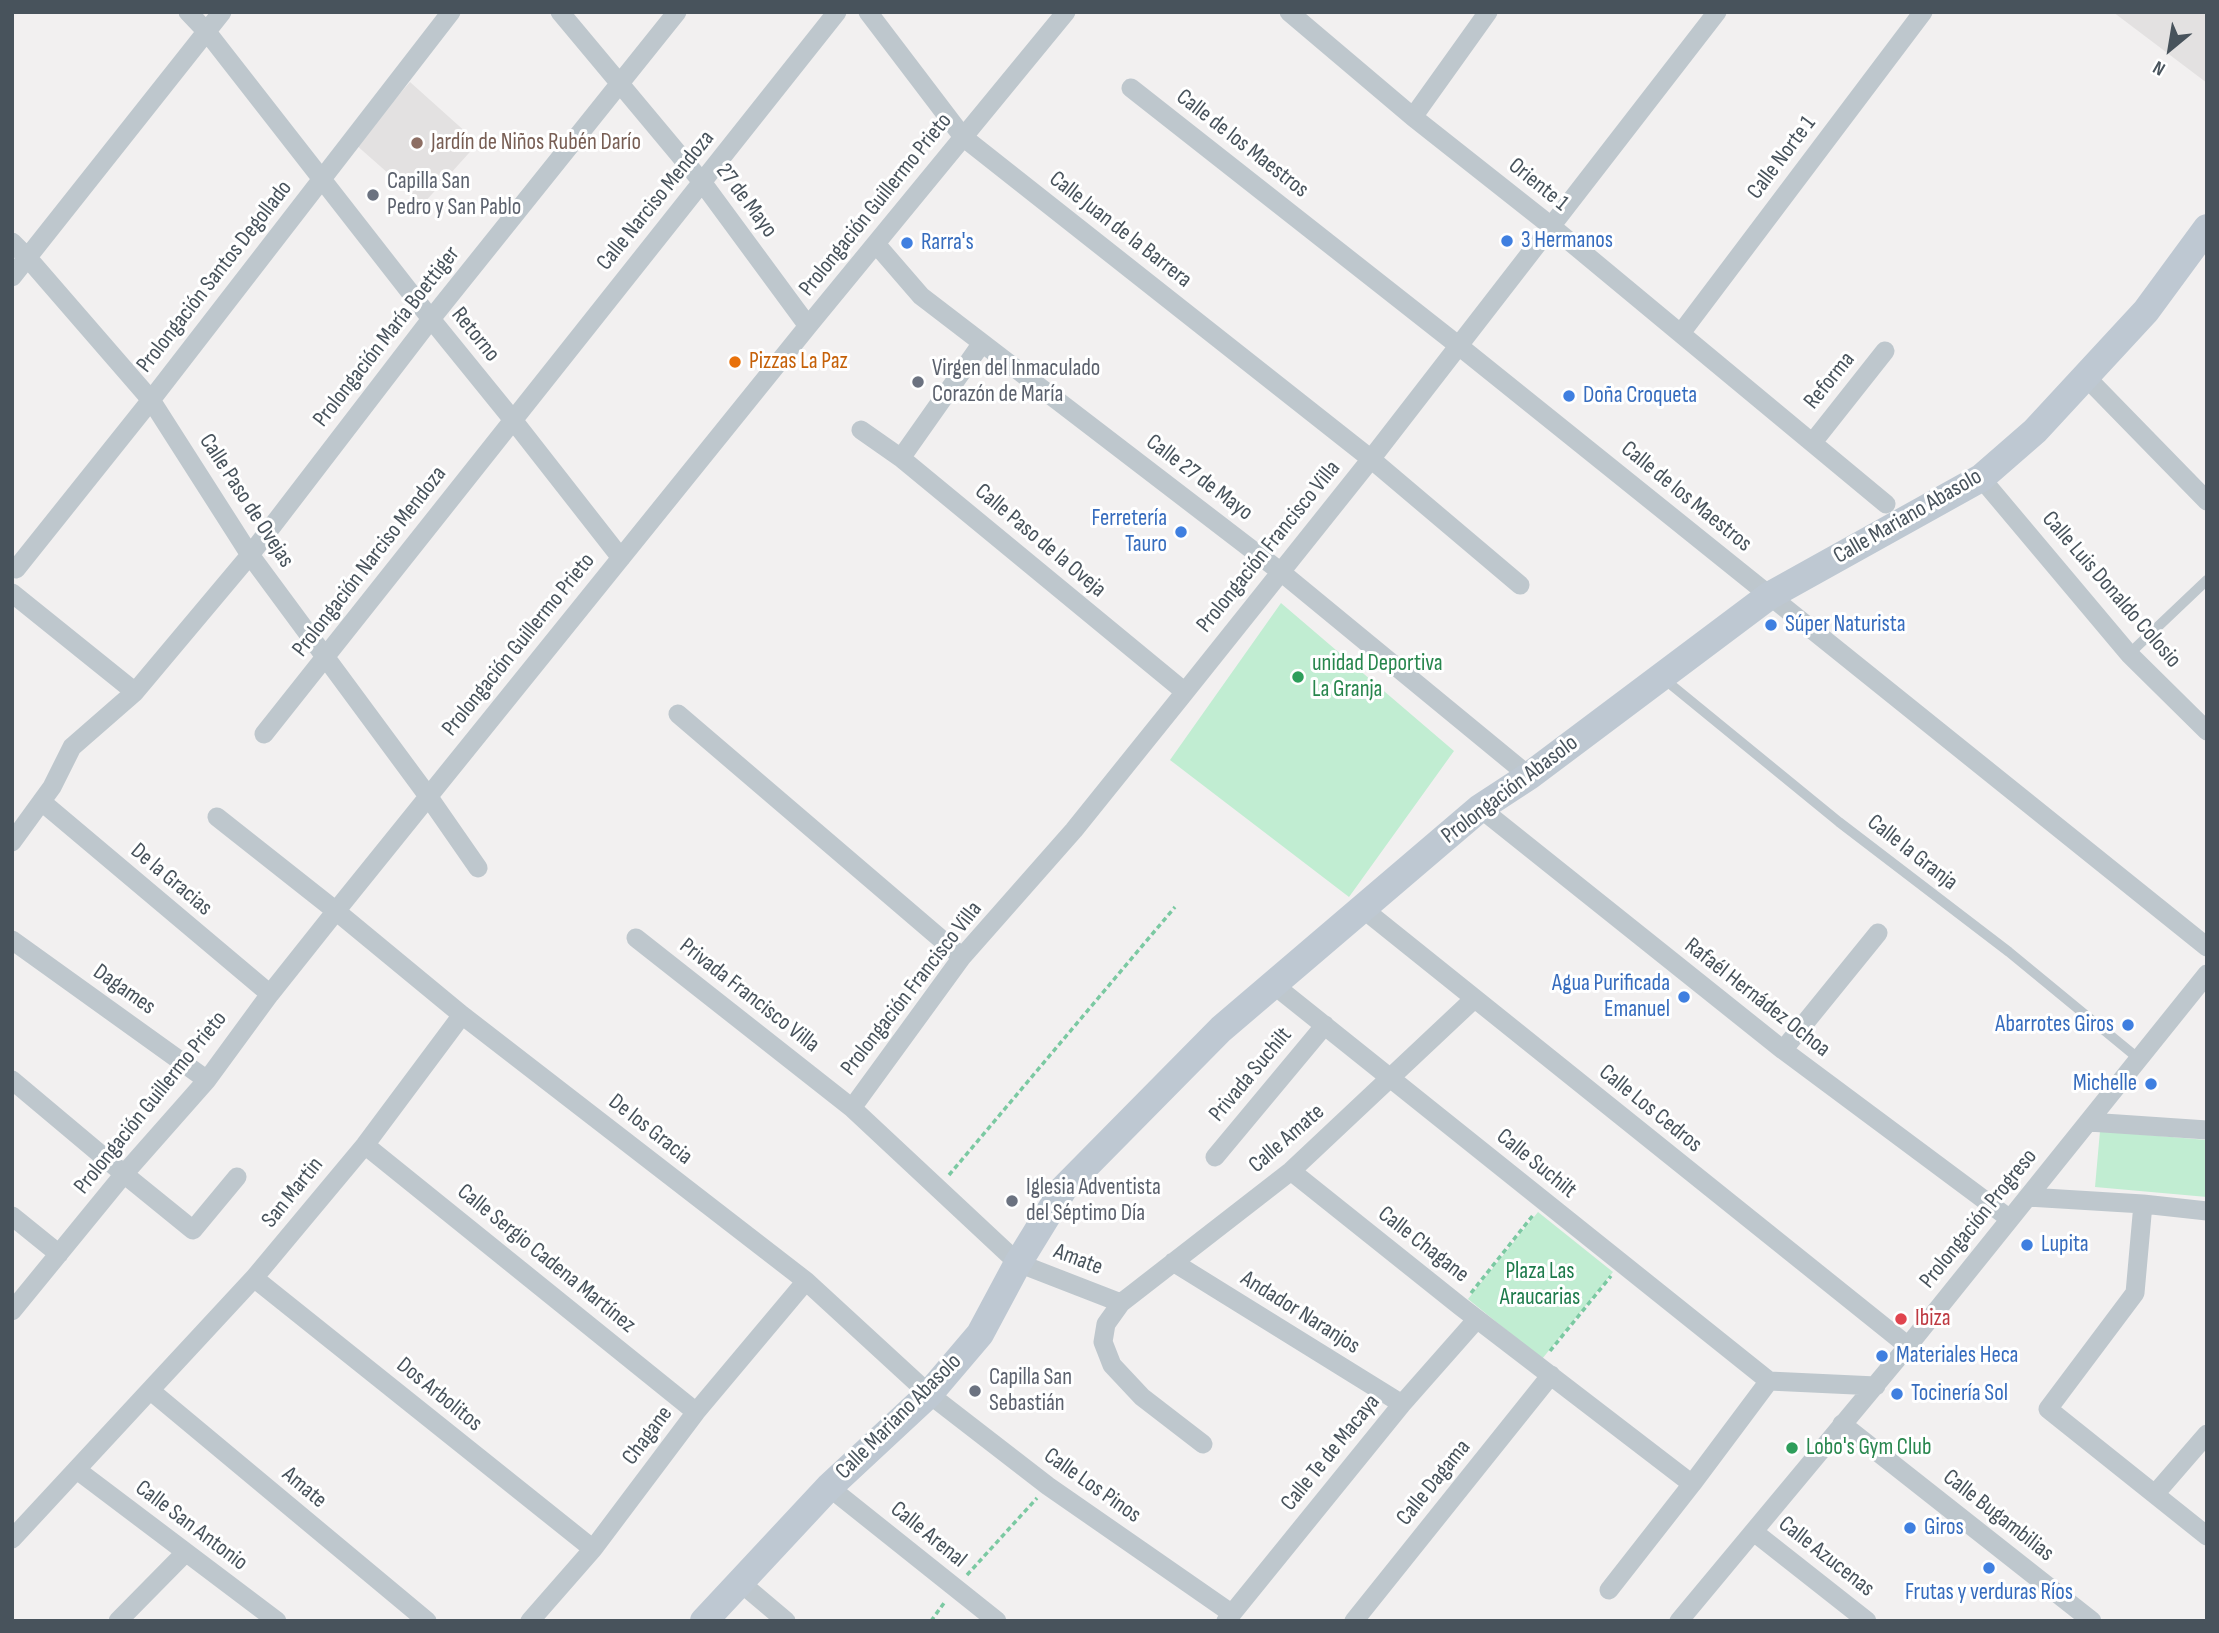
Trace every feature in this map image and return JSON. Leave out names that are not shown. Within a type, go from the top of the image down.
[{"type":"street","name":"Retorno","points":[[188,12],[207,32],[430,319],[621,558]]},
{"type":"street","points":[[12,277],[222,12]]},
{"type":"street","name":"Prolongación Santos Degollado","points":[[16,569],[151,400],[451,12]]},
{"type":"street","name":"27 de Mayo","points":[[560,12],[702,182],[808,326]]},
{"type":"street","name":"Prolongación María Boettiger","points":[[12,842],[52,787],[72,747],[135,692],[250,555],[430,319],[677,12]]},
{"type":"street","name":"Calle Narciso Mendoza","points":[[513,420],[837,12]]},
{"type":"street","name":"Calle Juan de la Barrera","points":[[868,12],[963,137],[1371,459],[1520,585]]},
{"type":"street","name":"Prolongación Guillermo Prieto","points":[[12,1311],[124,1174],[207,1080],[270,994],[428,796],[1066,12]]},
{"type":"street","name":"Oriente 1","points":[[1289,12],[1310,19],[1413,117],[1551,226],[1886,503]]},
{"type":"street","points":[[1413,117],[1488,12]]},
{"type":"street","name":"Prolongación Francisco Villa","points":[[852,1108],[962,957],[1074,830],[1281,572],[1717,12]]},
{"type":"street","name":"Calle Norte 1","points":[[1681,333],[1923,12]]},
{"type":"street","name":"Calle de los Maestros","points":[[1131,88],[1459,346],[2207,947]]},
{"type":"street","name":"Calle Mariano Abasolo","points":[[1662,677],[1769,596],[1982,478],[2035,431],[2146,311],[2207,228]]},
{"type":"street","name":"Calle Paso de Ovejas","points":[[12,242],[151,400],[250,555],[478,868]]},
{"type":"street","name":"Calle 27 de Mayo","points":[[876,244],[921,296],[1281,572],[1529,776]]},
{"type":"street","points":[[901,458],[982,343]]},
{"type":"street","name":"Reforma","points":[[1813,442],[1885,351]]},
{"type":"street","points":[[2085,376],[2207,501]]},
{"type":"street","name":"Prolongación Narciso Mendoza","points":[[264,734],[513,420]]},
{"type":"street","name":"Calle Paso de la Oveja","points":[[861,430],[901,458],[1185,692]]},
{"type":"street","name":"Calle Luis Donaldo Colosio","points":[[1982,478],[2129,654],[2207,731]]},
{"type":"street","points":[[12,593],[135,692]]},
{"type":"street","name":"Prolongación Abasolo","points":[[1274,985],[1480,808],[1529,776],[1662,677]]},
{"type":"street","points":[[678,714],[962,957]]},
{"type":"street","name":"De la Gracias","points":[[42,802],[270,994]]},
{"type":"street","name":"Rafaél Hernádez Ochoa","points":[[1480,808],[1783,1050],[2010,1219]]},
{"type":"street","name":"De los Gracia","points":[[217,817],[462,1015],[806,1281],[929,1394]]},
{"type":"street","name":"Calle Los Cedros","points":[[1362,908],[1908,1346]]},
{"type":"street","points":[[1783,1050],[1878,933]]},
{"type":"street","name":"Privada Francisco Villa","points":[[636,938],[852,1108],[1018,1262]]},
{"type":"street","name":"Dagames","points":[[12,940],[207,1080]]},
{"type":"street","name":"Prolongación Progreso","points":[[1679,1621],[1876,1386],[2207,974]]},
{"type":"street","name":"Calle Mariano Abasolo","points":[[704,1621],[829,1487],[929,1394],[980,1334],[1018,1262],[1064,1188],[1220,1029],[1274,985]]},
{"type":"street","name":"Calle Suchilt","points":[[1274,985],[1769,1381]]},
{"type":"street","name":"Calle Amate","points":[[1121,1303],[1291,1171],[1474,999]]},
{"type":"street","name":"San Martin","points":[[12,1539],[254,1278],[365,1145],[462,1015]]},
{"type":"street","name":"Privada Suchilt","points":[[1215,1157],[1325,1025]]},
{"type":"street","points":[[12,1080],[193,1230],[237,1177]]},
{"type":"street","points":[[2089,1122],[2207,1130]]},
{"type":"street","name":"Calle Sergio Cadena Martínez","points":[[365,1145],[696,1412]]},
{"type":"street","name":"Calle Chagane","points":[[1291,1171],[1460,1306],[1692,1484]]},
{"type":"street","points":[[2028,1197],[2207,1211]]},
{"type":"street","points":[[2143,1204],[2135,1293],[2048,1409],[2207,1536]]},
{"type":"street","points":[[12,1216],[59,1254]]},
{"type":"street","name":"Amate","points":[[1018,1262],[1121,1303]]},
{"type":"street","name":"Andador Naranjos","points":[[1173,1262],[1402,1404]]},
{"type":"street","name":"Dos Arbolitos","points":[[254,1278],[593,1549]]},
{"type":"street","name":"Chagane","points":[[530,1621],[593,1549],[696,1412],[806,1281]]},
{"type":"street","points":[[1121,1303],[1106,1324],[1103,1342],[1112,1365],[1142,1397],[1203,1444]]},
{"type":"street","name":"Calle Te de Macaya","points":[[1229,1617],[1402,1404],[1477,1318]]},
{"type":"street","name":"Calle Dagama","points":[[1354,1621],[1545,1370]]},
{"type":"street","points":[[1609,1590],[1769,1381],[1876,1386]]},
{"type":"street","name":"Amate","points":[[150,1391],[427,1621]]},
{"type":"street","name":"Calle Los Pinos","points":[[929,1394],[1048,1486],[1229,1617]]},
{"type":"street","name":"Calle Bugambilias","points":[[1842,1424],[2092,1621]]},
{"type":"street","points":[[2155,1494],[2207,1434]]},
{"type":"street","name":"Calle San Antonio","points":[[77,1470],[277,1621]]},
{"type":"street","name":"Calle Arenal","points":[[829,1487],[997,1621]]},
{"type":"street","name":"Calle Azucenas","points":[[1754,1532],[1867,1621]]},
{"type":"street","points":[[118,1621],[185,1553]]},
{"type":"street","points":[[741,1583],[786,1621]]},
{"type":"lane","points":[[2129,654],[2207,580]]},
{"type":"lane","name":"Calle la Granja","points":[[1662,677],[1839,822],[2009,952],[2139,1059]]},
{"type":"path","points":[[939,1187],[1175,906]]},
{"type":"path","points":[[1460,1306],[1544,1201]]},
{"type":"path","points":[[1545,1370],[1621,1263]]},
{"type":"path","points":[[931,1621],[955,1588],[1048,1486]]},
{"type":"shaded area","points":[[2113,12],[2207,12],[2207,83]]},
{"type":"shaded area","name":"Jardín de Niños Rubén Darío","points":[[410,82],[478,143],[423,204],[355,144]]},
{"type":"green space","name":"unidad Deportiva La Granja","points":[[1281,603],[1454,751],[1349,897],[1170,760]]},
{"type":"green space","points":[[2100,1131],[2207,1140],[2207,1197],[2095,1187]]},
{"type":"green space","name":"Plaza Las Araucarias","points":[[1538,1212],[1613,1272],[1542,1359],[1468,1299]]},
{"type":"place","name":"Jardín de Niños Rubén Darío","points":[[417,143]]},
{"type":"place","name":"Capilla San Pedro y San Pablo","points":[[373,195]]},
{"type":"place","name":"3 Hermanos","points":[[1507,241]]},
{"type":"place","name":"Rarra's","points":[[907,243]]},
{"type":"place","name":"Pizzas La Paz","points":[[735,362]]},
{"type":"place","name":"Virgen del Inmaculado Corazón de María","points":[[918,382]]},
{"type":"place","name":"Doña Croqueta","points":[[1569,396]]},
{"type":"place","name":"Ferretería Tauro","points":[[1181,532]]},
{"type":"place","name":"Súper Naturista","points":[[1771,625]]},
{"type":"place","name":"unidad Deportiva La Granja","points":[[1298,677]]},
{"type":"place","name":"Agua Purificada Emanuel","points":[[1684,997]]},
{"type":"place","name":"Abarrotes Giros","points":[[2128,1025]]},
{"type":"place","name":"Michelle","points":[[2151,1084]]},
{"type":"place","name":"Iglesia Adventista del Séptimo Día","points":[[1012,1201]]},
{"type":"place","name":"Lupita","points":[[2027,1245]]},
{"type":"place","name":"Ibiza","points":[[1901,1319]]},
{"type":"place","name":"Materiales Heca","points":[[1882,1356]]},
{"type":"place","name":"Capilla San Sebastián","points":[[975,1391]]},
{"type":"place","name":"Tocinería Sol","points":[[1897,1394]]},
{"type":"place","name":"Lobo's Gym Club","points":[[1792,1448]]},
{"type":"place","name":"Giros","points":[[1910,1528]]},
{"type":"place","name":"Frutas y verduras Ríos","points":[[1989,1568]]}]
